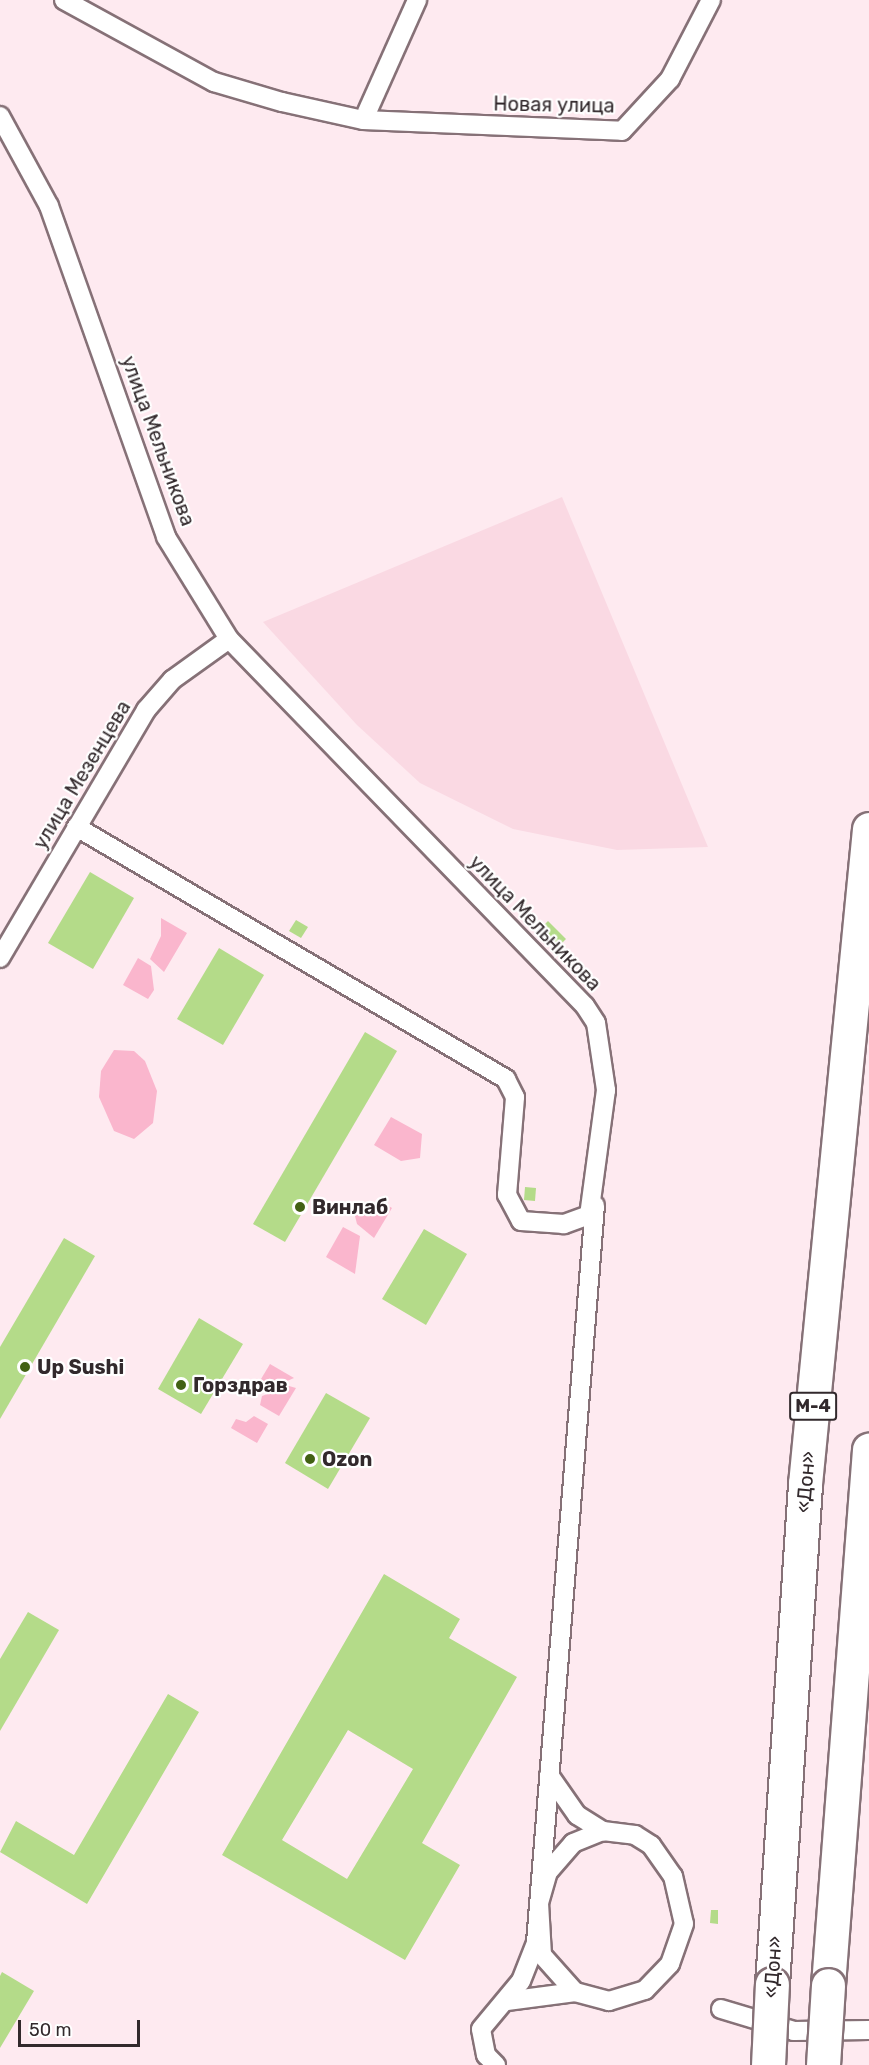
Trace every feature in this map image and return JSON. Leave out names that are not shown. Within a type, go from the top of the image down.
[{"type":"highway","name":"«Дон»","points":[[768,2065],[805,1484],[869,829]]},
{"type":"highway","points":[[823,2065],[869,1450]]},
{"type":"street","name":"Новая улица","points":[[64,0],[214,82],[365,116],[622,131],[670,79],[711,0]]},
{"type":"street","points":[[365,116],[417,0]]},
{"type":"street","name":"улица Мельникова","points":[[0,116],[49,206],[166,537],[229,639],[585,1006],[596,1023],[606,1066],[539,1904]]},
{"type":"street","name":"улица Мезенцева","points":[[0,958],[159,694],[229,639]]},
{"type":"street","points":[[77,827],[512,1084],[507,1195],[521,1221],[578,1223],[595,1201]]},
{"type":"street","points":[[507,2001],[575,1992],[609,2001],[645,1990],[670,1964],[684,1924],[673,1876],[651,1845],[636,1835],[603,1831],[577,1815],[549,1775]]},
{"type":"street","points":[[496,2065],[486,2055],[481,2029],[507,2001],[536,1943],[539,1904],[548,1872],[573,1843],[603,1831]]},
{"type":"street","points":[[539,1904],[543,1955],[575,1992]]},
{"type":"street","points":[[721,2008],[794,2031],[869,2030]]},
{"type":"shaded area","points":[[562,497],[708,847],[617,850],[513,829],[420,783],[357,725],[263,622]]},
{"type":"shaded area","points":[[161,918],[187,933],[164,972],[150,959],[161,936]]},
{"type":"shaded area","points":[[138,958],[151,966],[154,990],[148,999],[123,985]]},
{"type":"shaded area","points":[[114,1050],[134,1051],[145,1061],[157,1091],[153,1123],[134,1139],[114,1131],[99,1097],[101,1071]]},
{"type":"shaded area","points":[[391,1117],[422,1134],[420,1158],[401,1161],[374,1145]]},
{"type":"shaded area","points":[[382,1202],[392,1208],[374,1238],[357,1224],[354,1212],[361,1203]]},
{"type":"shaded area","points":[[343,1227],[360,1236],[355,1274],[326,1257]]},
{"type":"shaded area","points":[[270,1364],[294,1378],[262,1392],[255,1389]]},
{"type":"shaded area","points":[[289,1386],[296,1388],[279,1416],[260,1405],[262,1396]]},
{"type":"shaded area","points":[[254,1416],[268,1424],[257,1443],[231,1428],[236,1419],[246,1422]]},
{"type":"building","points":[[90,872],[134,898],[93,969],[48,943]]},
{"type":"building","points":[[296,920],[308,927],[301,938],[289,931]]},
{"type":"building","points":[[548,921],[566,939],[558,947],[540,929]]},
{"type":"building","points":[[219,948],[264,975],[223,1045],[177,1019]]},
{"type":"building","points":[[365,1032],[397,1051],[285,1242],[253,1224]]},
{"type":"building","points":[[525,1187],[536,1188],[535,1201],[524,1200]]},
{"type":"building","points":[[424,1229],[467,1254],[426,1325],[382,1299]]},
{"type":"building","points":[[64,1238],[95,1256],[0,1419],[0,1347]]},
{"type":"building","points":[[199,1318],[243,1344],[201,1414],[158,1389]]},
{"type":"building","points":[[326,1393],[370,1418],[328,1489],[285,1463]]},
{"type":"building","points":[[384,1574],[460,1619],[449,1638],[517,1677],[422,1843],[460,1865],[405,1960],[222,1855]],"holes":[[[348,1730],[413,1769],[347,1879],[282,1840]]]},
{"type":"building","points":[[28,1612],[59,1630],[0,1731],[0,1659]]},
{"type":"building","points":[[168,1694],[199,1712],[87,1904],[0,1852],[16,1821],[74,1855]]},
{"type":"building","points":[[711,1910],[718,1910],[718,1924],[710,1923]]},
{"type":"building","points":[[2,1972],[34,1991],[0,2048],[0,1976]]},
{"type":"place","name":"Винлаб","points":[[300,1207]]},
{"type":"place","name":"Up Sushi","points":[[25,1367]]},
{"type":"place","name":"Горздрав","points":[[181,1385]]},
{"type":"place","name":"Ozon","points":[[310,1459]]}]
